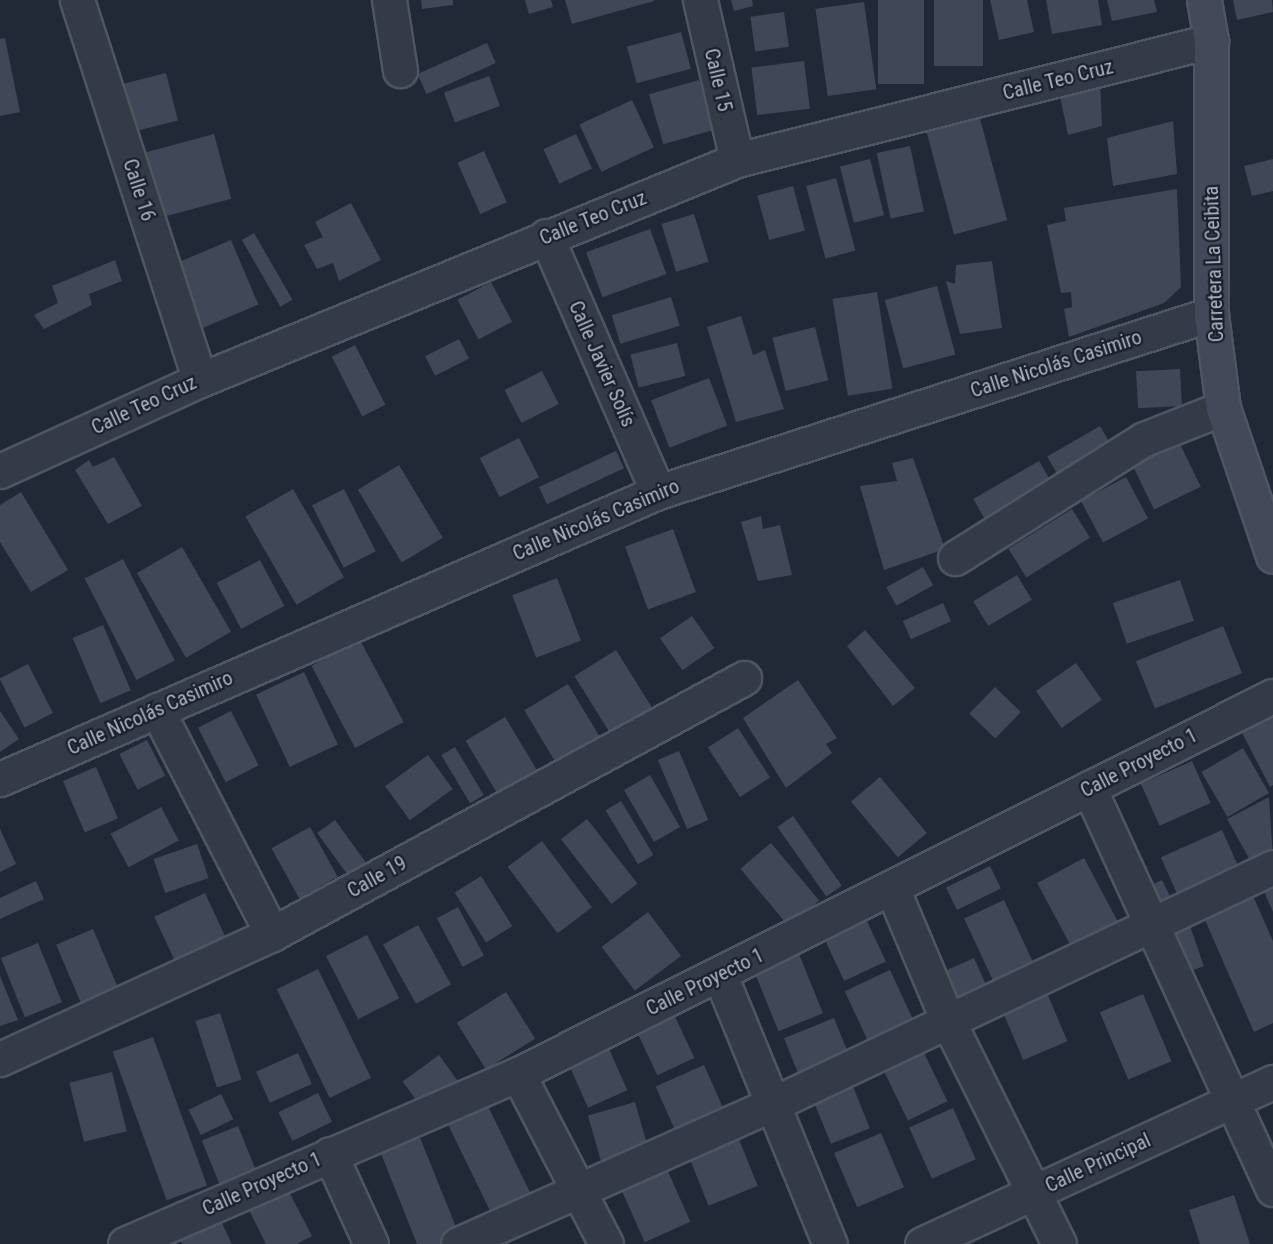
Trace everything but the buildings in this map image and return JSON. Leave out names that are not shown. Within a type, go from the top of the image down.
[{"type":"main road","name":"Carretera La Ceibita","points":[[1204,0],[1211,41],[1212,314],[1224,408],[1264,507],[1273,556]]},
{"type":"street","name":"Calle 16","points":[[77,0],[200,380]]},
{"type":"street","points":[[389,0],[400,70]]},
{"type":"street","name":"Calle 15","points":[[700,0],[737,160]]},
{"type":"street","name":"Calle Teo Cruz","points":[[0,471],[200,380],[546,236],[737,160],[1211,41]]},
{"type":"street","name":"Calle Javier Solís","points":[[546,236],[658,492]]},
{"type":"street","name":"Calle Nicolás Casimiro","points":[[0,779],[658,492],[1212,314]]},
{"type":"street","points":[[955,558],[1144,439],[1224,408]]},
{"type":"street","name":"Calle 19","points":[[0,1059],[272,934],[744,678]]},
{"type":"street","name":"Calle Proyecto 1","points":[[133,1242],[330,1154],[518,1074],[720,975],[1273,696]]},
{"type":"street","points":[[157,710],[272,934]]},
{"type":"street","points":[[1089,788],[1273,1189]]},
{"type":"street","points":[[458,1244],[773,1104],[1273,867]]},
{"type":"street","points":[[892,888],[948,1021],[1036,1191],[1059,1244]]},
{"type":"street","points":[[720,975],[831,1244]]},
{"type":"street","points":[[518,1074],[606,1244]]},
{"type":"street","name":"Calle Principal","points":[[922,1244],[1273,1082]]},
{"type":"street","points":[[330,1154],[371,1244]]}]
